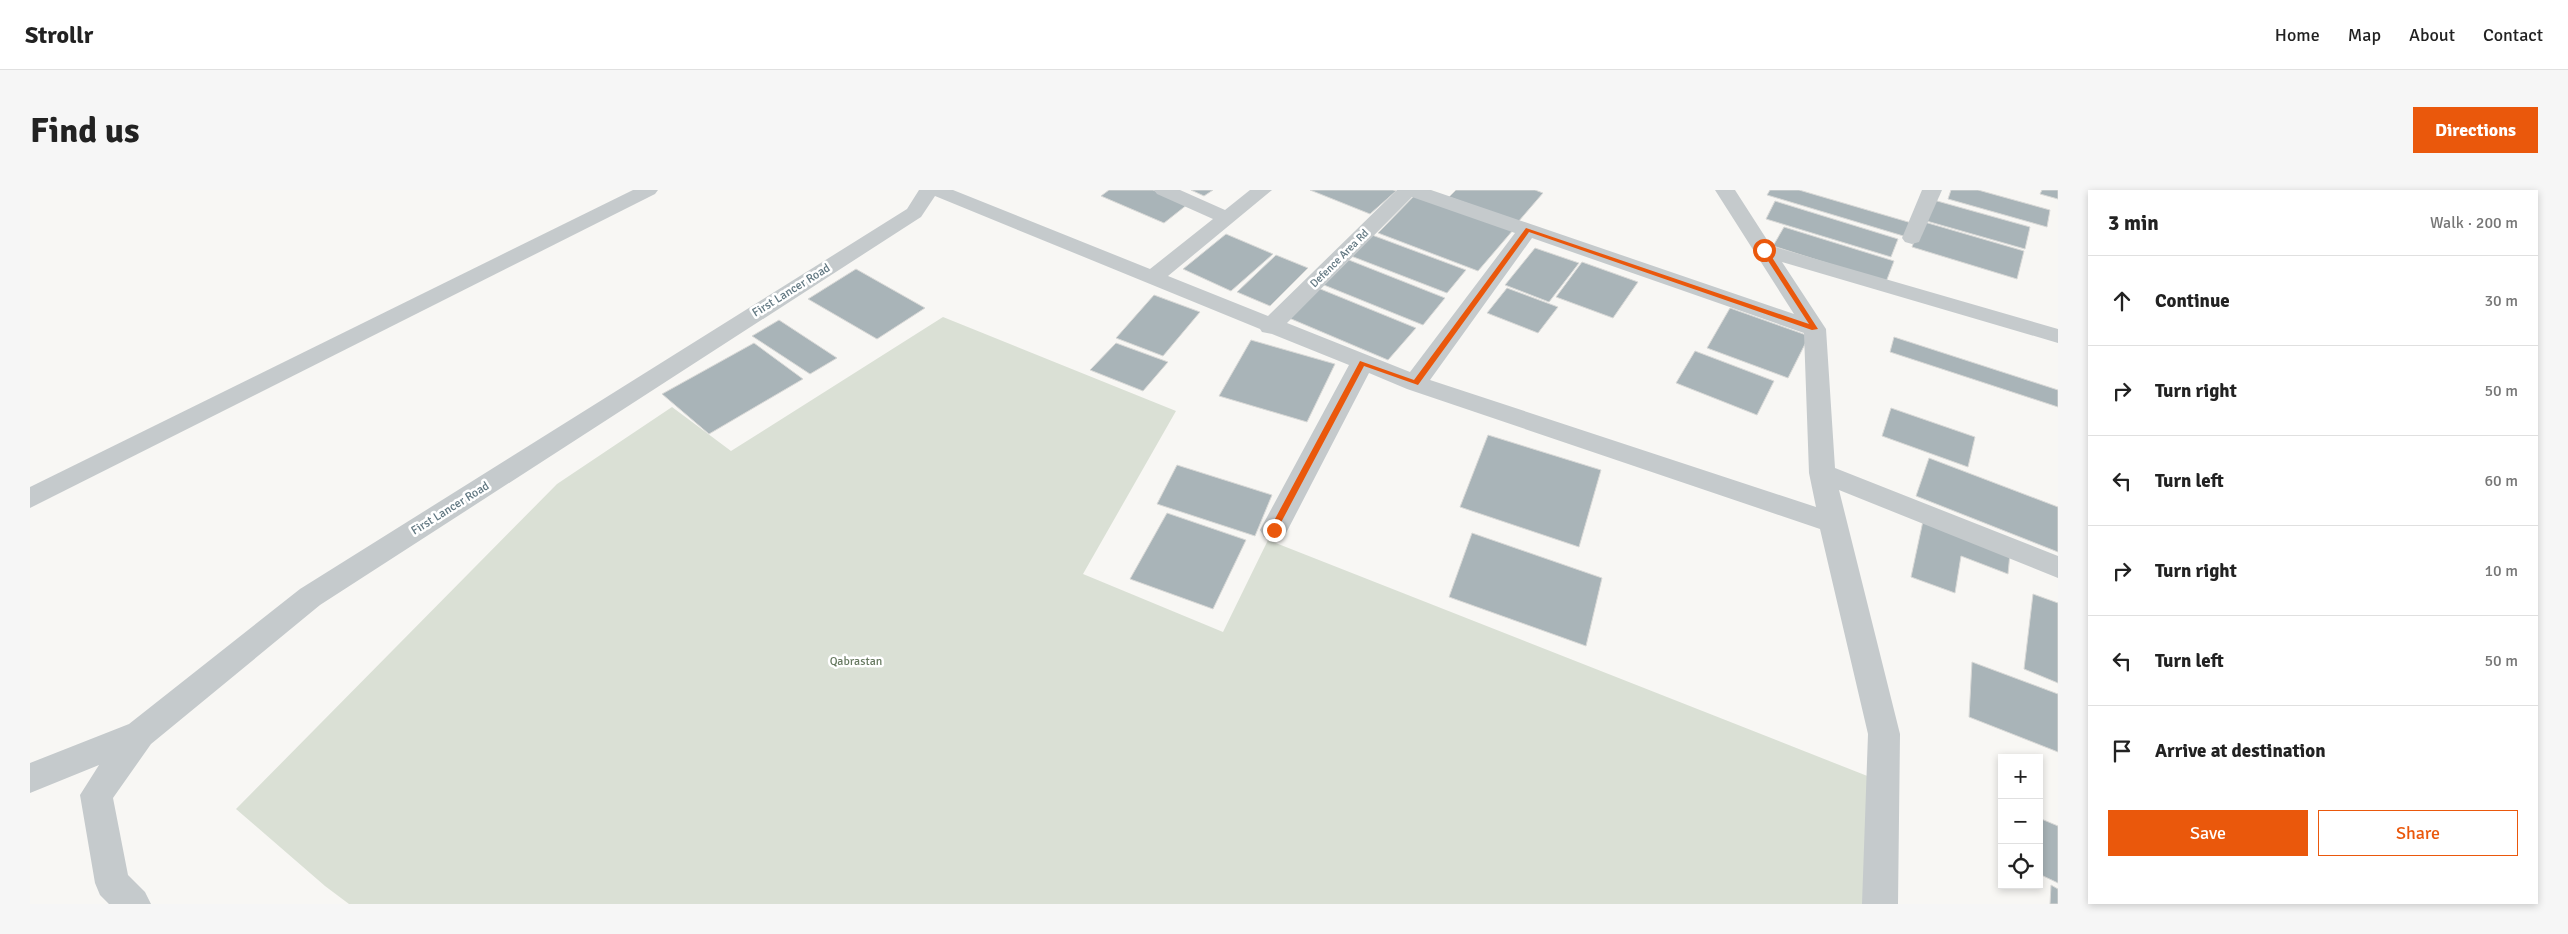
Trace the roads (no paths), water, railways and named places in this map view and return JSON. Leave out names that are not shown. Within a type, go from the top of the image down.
[{"type":"street","points":[[30,498],[648,190]]},
{"type":"street","name":"First Lancer Road","points":[[133,904],[112,883],[96,795],[140,734],[310,597],[914,213],[929,190]]},
{"type":"street","points":[[936,190],[1270,327],[1415,383],[1832,523]]},
{"type":"street","points":[[1164,190],[1227,218]]},
{"type":"street","points":[[1152,278],[1262,190]]},
{"type":"street","name":"Defence Area Rd","points":[[1270,327],[1408,190]]},
{"type":"street","points":[[1412,190],[1815,329]]},
{"type":"street","points":[[1725,190],[1815,329],[1822,473],[1832,523],[1884,734],[1880,904]]},
{"type":"street","points":[[1912,238],[1932,190]]},
{"type":"street","points":[[1415,383],[1528,230]]},
{"type":"street","points":[[1764,250],[2058,336]]},
{"type":"street","points":[[1274,530],[1363,362]]},
{"type":"street","points":[[1822,473],[2058,567]]},
{"type":"street","points":[[30,778],[140,734]]},
{"type":"park label","name":"Qabrastan","points":[[856,661]]}]
